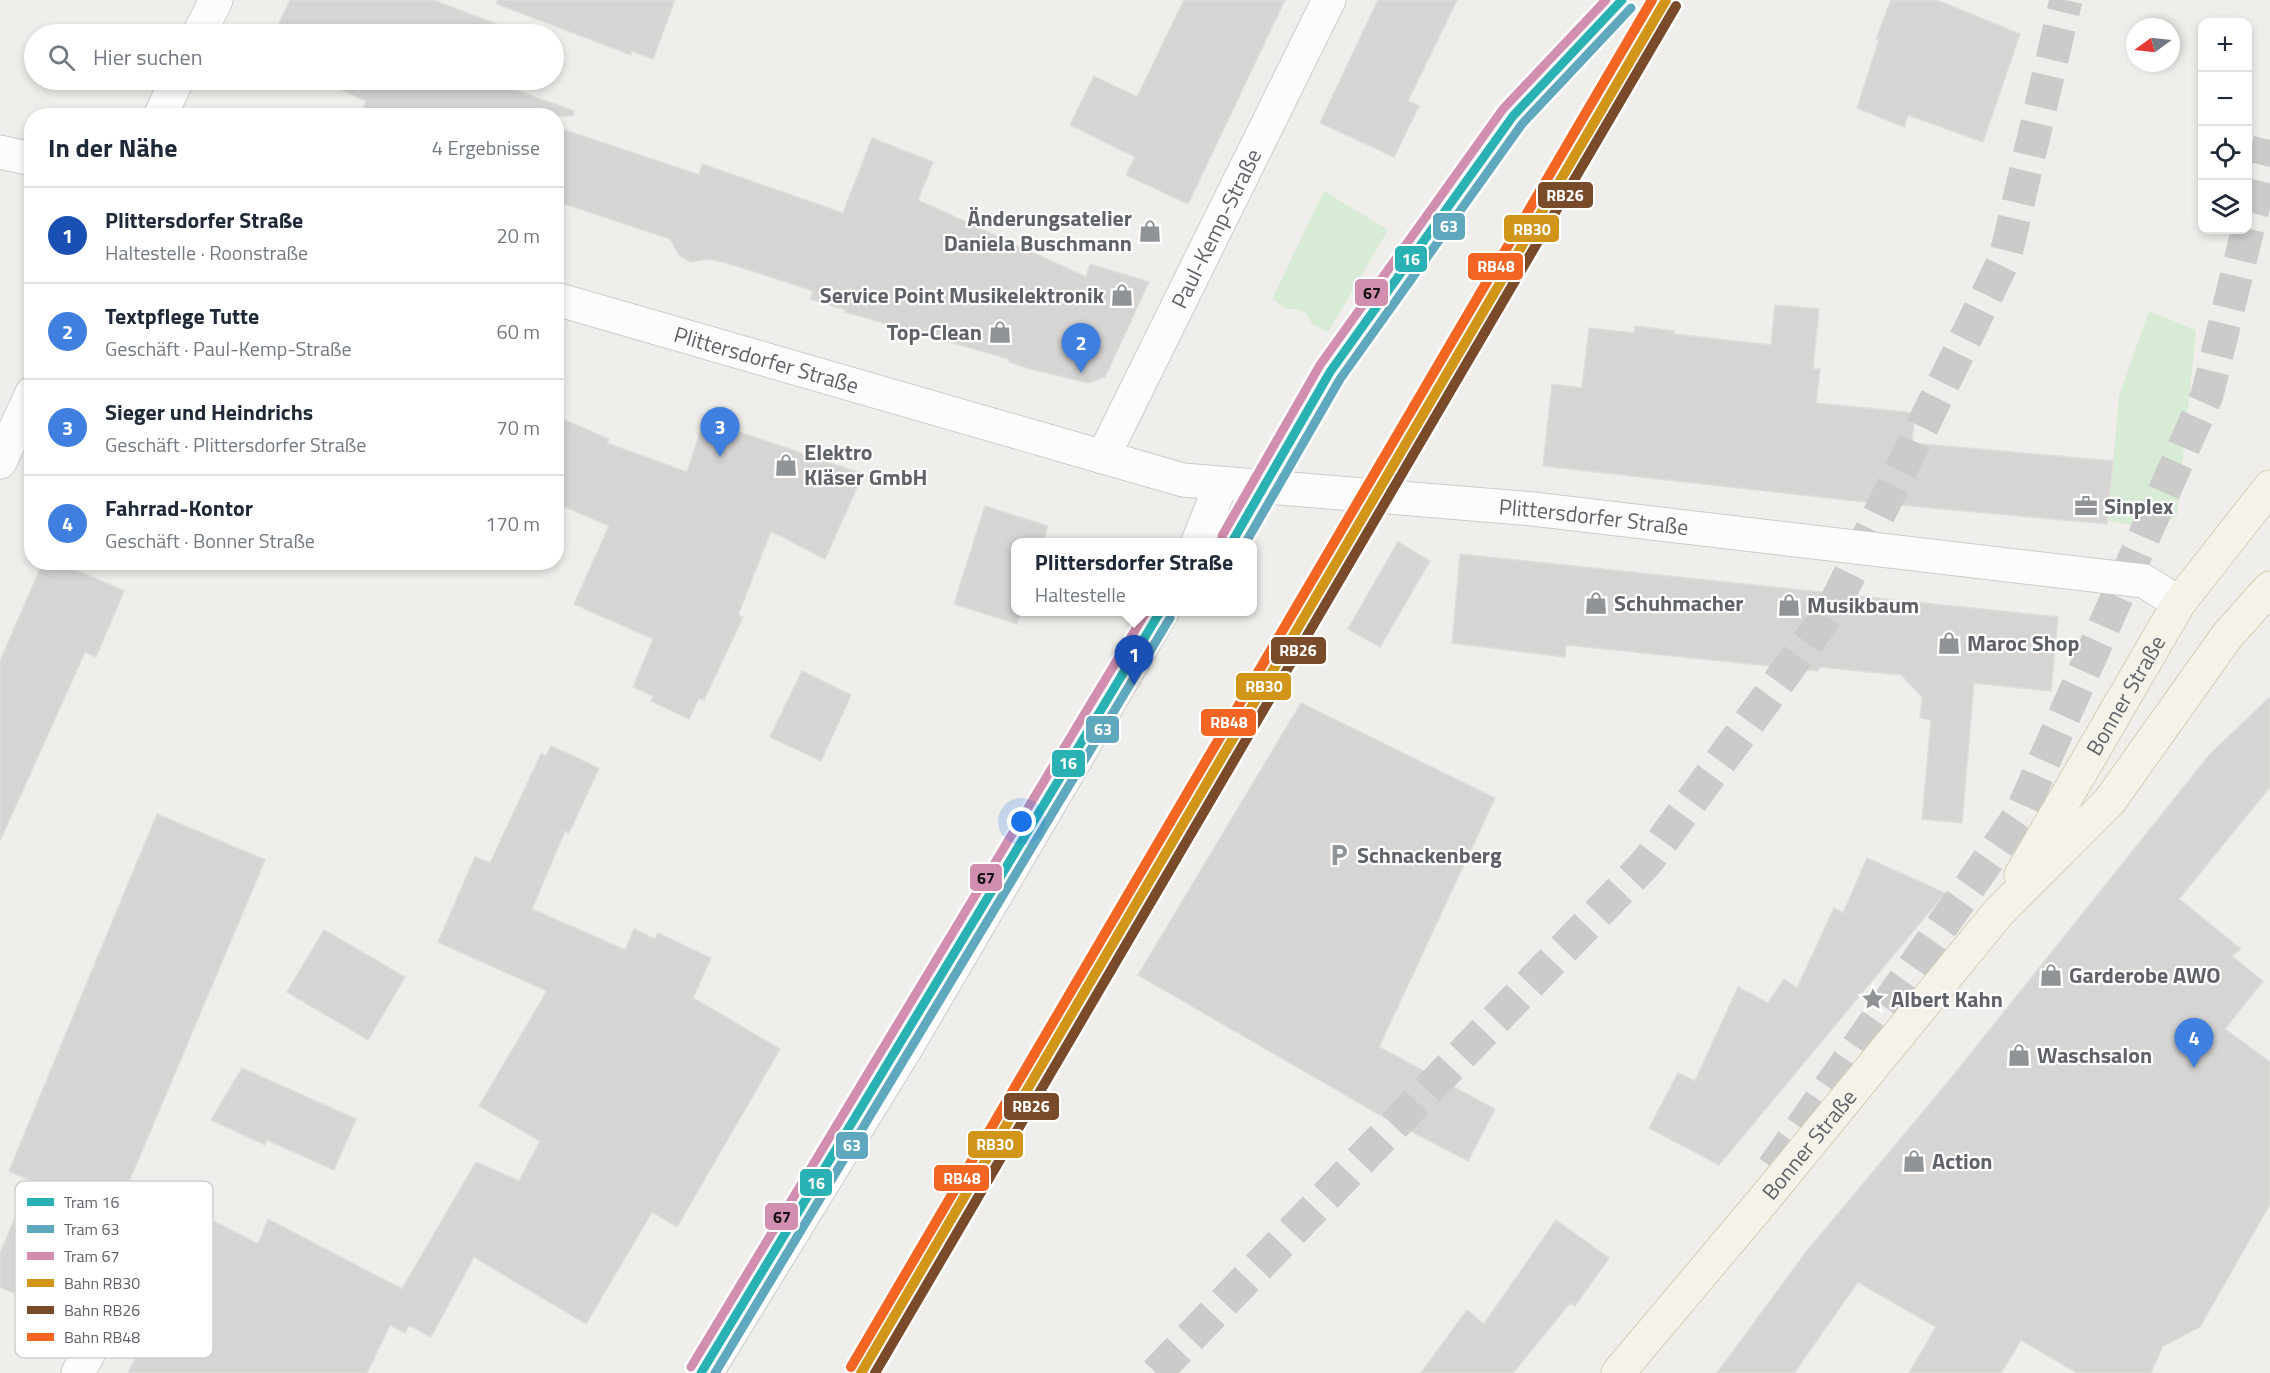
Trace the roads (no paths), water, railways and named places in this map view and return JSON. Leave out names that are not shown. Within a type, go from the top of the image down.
[{"type":"main road","name":"Bonner Straße","points":[[1998,912],[2179,603],[2270,487]]},
{"type":"main road","name":"Bonner Straße","points":[[1618,1373],[1755,1211],[1998,912],[2109,802],[2227,636],[2270,588]]},
{"type":"street","points":[[204,24],[216,0]]},
{"type":"street","name":"Paul-Kemp-Straße","points":[[1103,457],[1329,0]]},
{"type":"street","points":[[164,108],[172,90]]},
{"type":"street","points":[[0,152],[24,157]]},
{"type":"street","name":"Plittersdorfer Straße","points":[[564,301],[1183,480],[1533,509],[2144,581],[2179,603]]},
{"type":"street","points":[[0,462],[24,410]]},
{"type":"street","points":[[1200,538],[1221,484]]},
{"type":"street","points":[[706,1373],[906,1048],[1160,616]]},
{"type":"street","points":[[78,1373],[86,1358]]},
{"type":"tunnel","points":[[1156,1373],[1647,862],[1834,606],[2005,258],[2066,0]]},
{"type":"tunnel","points":[[1773,1168],[2021,813],[2207,395],[2270,140]]},
{"type":"tram line","name":"67","points":[[1222,536],[1320,365],[1503,109],[1606,0]]},
{"type":"tram line","name":"16","points":[[1234,538],[1330,372],[1513,116],[1622,0]]},
{"type":"tram line","name":"63","points":[[1248,538],[1340,379],[1522,124],[1631,8]]},
{"type":"tram line","name":"67","points":[[691,1367],[1144,616]]},
{"type":"tram line","name":"16","points":[[701,1373],[1158,616]]},
{"type":"tram line","name":"63","points":[[715,1373],[1170,618]]},
{"type":"rail line","name":"RB48","points":[[851,1367],[1652,0]]},
{"type":"rail line","name":"RB30","points":[[861,1373],[1666,0]]},
{"type":"rail line","name":"RB26","points":[[875,1373],[1676,6]]},
{"type":"place","name":"Änderungsatelier Daniela Buschmann","points":[[1150,231]]},
{"type":"place","name":"Service Point Musikelektronik","points":[[1122,295]]},
{"type":"place","name":"Top-Clean","points":[[1000,332]]},
{"type":"place","name":"Textpflege Tutte","points":[[1081,373]]},
{"type":"place","name":"Sieger und Heindrichs","points":[[720,457]]},
{"type":"place","name":"Elektro Kläser GmbH","points":[[786,465]]},
{"type":"place","name":"Sinplex","points":[[2086,506]]},
{"type":"place","name":"Schuhmacher","points":[[1596,603]]},
{"type":"place","name":"Musikbaum","points":[[1789,605]]},
{"type":"place","name":"Maroc Shop","points":[[1949,643]]},
{"type":"place","name":"Plittersdorfer Straße","points":[[1134,685]]},
{"type":"place","name":"Schnackenberg","points":[[1339,855]]},
{"type":"place","name":"Garderobe AWO","points":[[2051,975]]},
{"type":"place","name":"Albert Kahn","points":[[1873,999]]},
{"type":"place","name":"Waschsalon","points":[[2019,1055]]},
{"type":"place","name":"Fahrrad-Kontor","points":[[2194,1068]]},
{"type":"place","name":"Action","points":[[1914,1161]]}]
